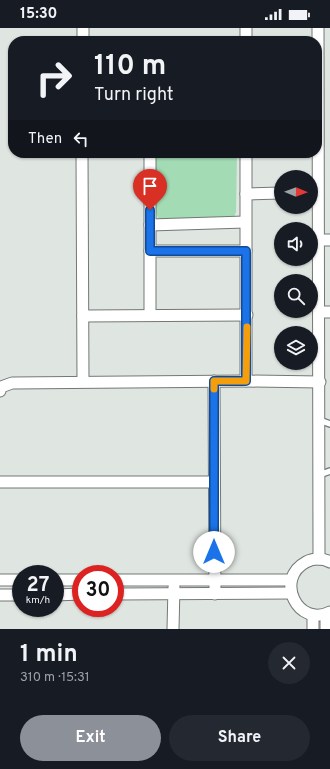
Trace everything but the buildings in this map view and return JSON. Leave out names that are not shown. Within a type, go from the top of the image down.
[{"type":"street","points":[[318,186],[324,173],[322,125]]},
{"type":"street","points":[[82,158],[83,381]]},
{"type":"street","points":[[150,158],[150,315]]},
{"type":"street","points":[[246,158],[246,381]]},
{"type":"street","points":[[246,194],[274,194]]},
{"type":"street","points":[[150,225],[245,222]]},
{"type":"street","points":[[319,559],[319,420],[325,312],[318,240],[330,240]]},
{"type":"street","points":[[150,251],[246,251]]},
{"type":"street","points":[[83,316],[247,315]]},
{"type":"street","points":[[0,391],[1,387],[12,383],[83,381],[320,382]]},
{"type":"street","points":[[214,381],[215,594]]},
{"type":"street","points":[[0,482],[214,482]]},
{"type":"street","points":[[326,629],[328,613],[312,615],[298,607],[291,593],[291,580],[295,571],[301,564],[310,560],[319,559],[330,562]]},
{"type":"street","points":[[0,580],[12,580]]},
{"type":"street","points":[[124,580],[291,580]]},
{"type":"street","points":[[174,580],[174,629]]},
{"type":"street","points":[[124,594],[291,593]]},
{"type":"street","points":[[0,595],[12,595]]},
{"type":"street","points":[[312,615],[312,629]]},
{"type":"lane","points":[[319,420],[330,424]]},
{"type":"lane","points":[[319,475],[330,471]]},
{"type":"green space","points":[[156,158],[237,158],[236,212],[234,217],[162,219],[158,218],[156,213]]},
{"type":"slow traffic","points":[[214,389],[214,381],[246,381],[247,327]]},
{"type":"route","points":[[150,210],[150,251],[246,251],[246,381],[214,381],[214,552]]}]
